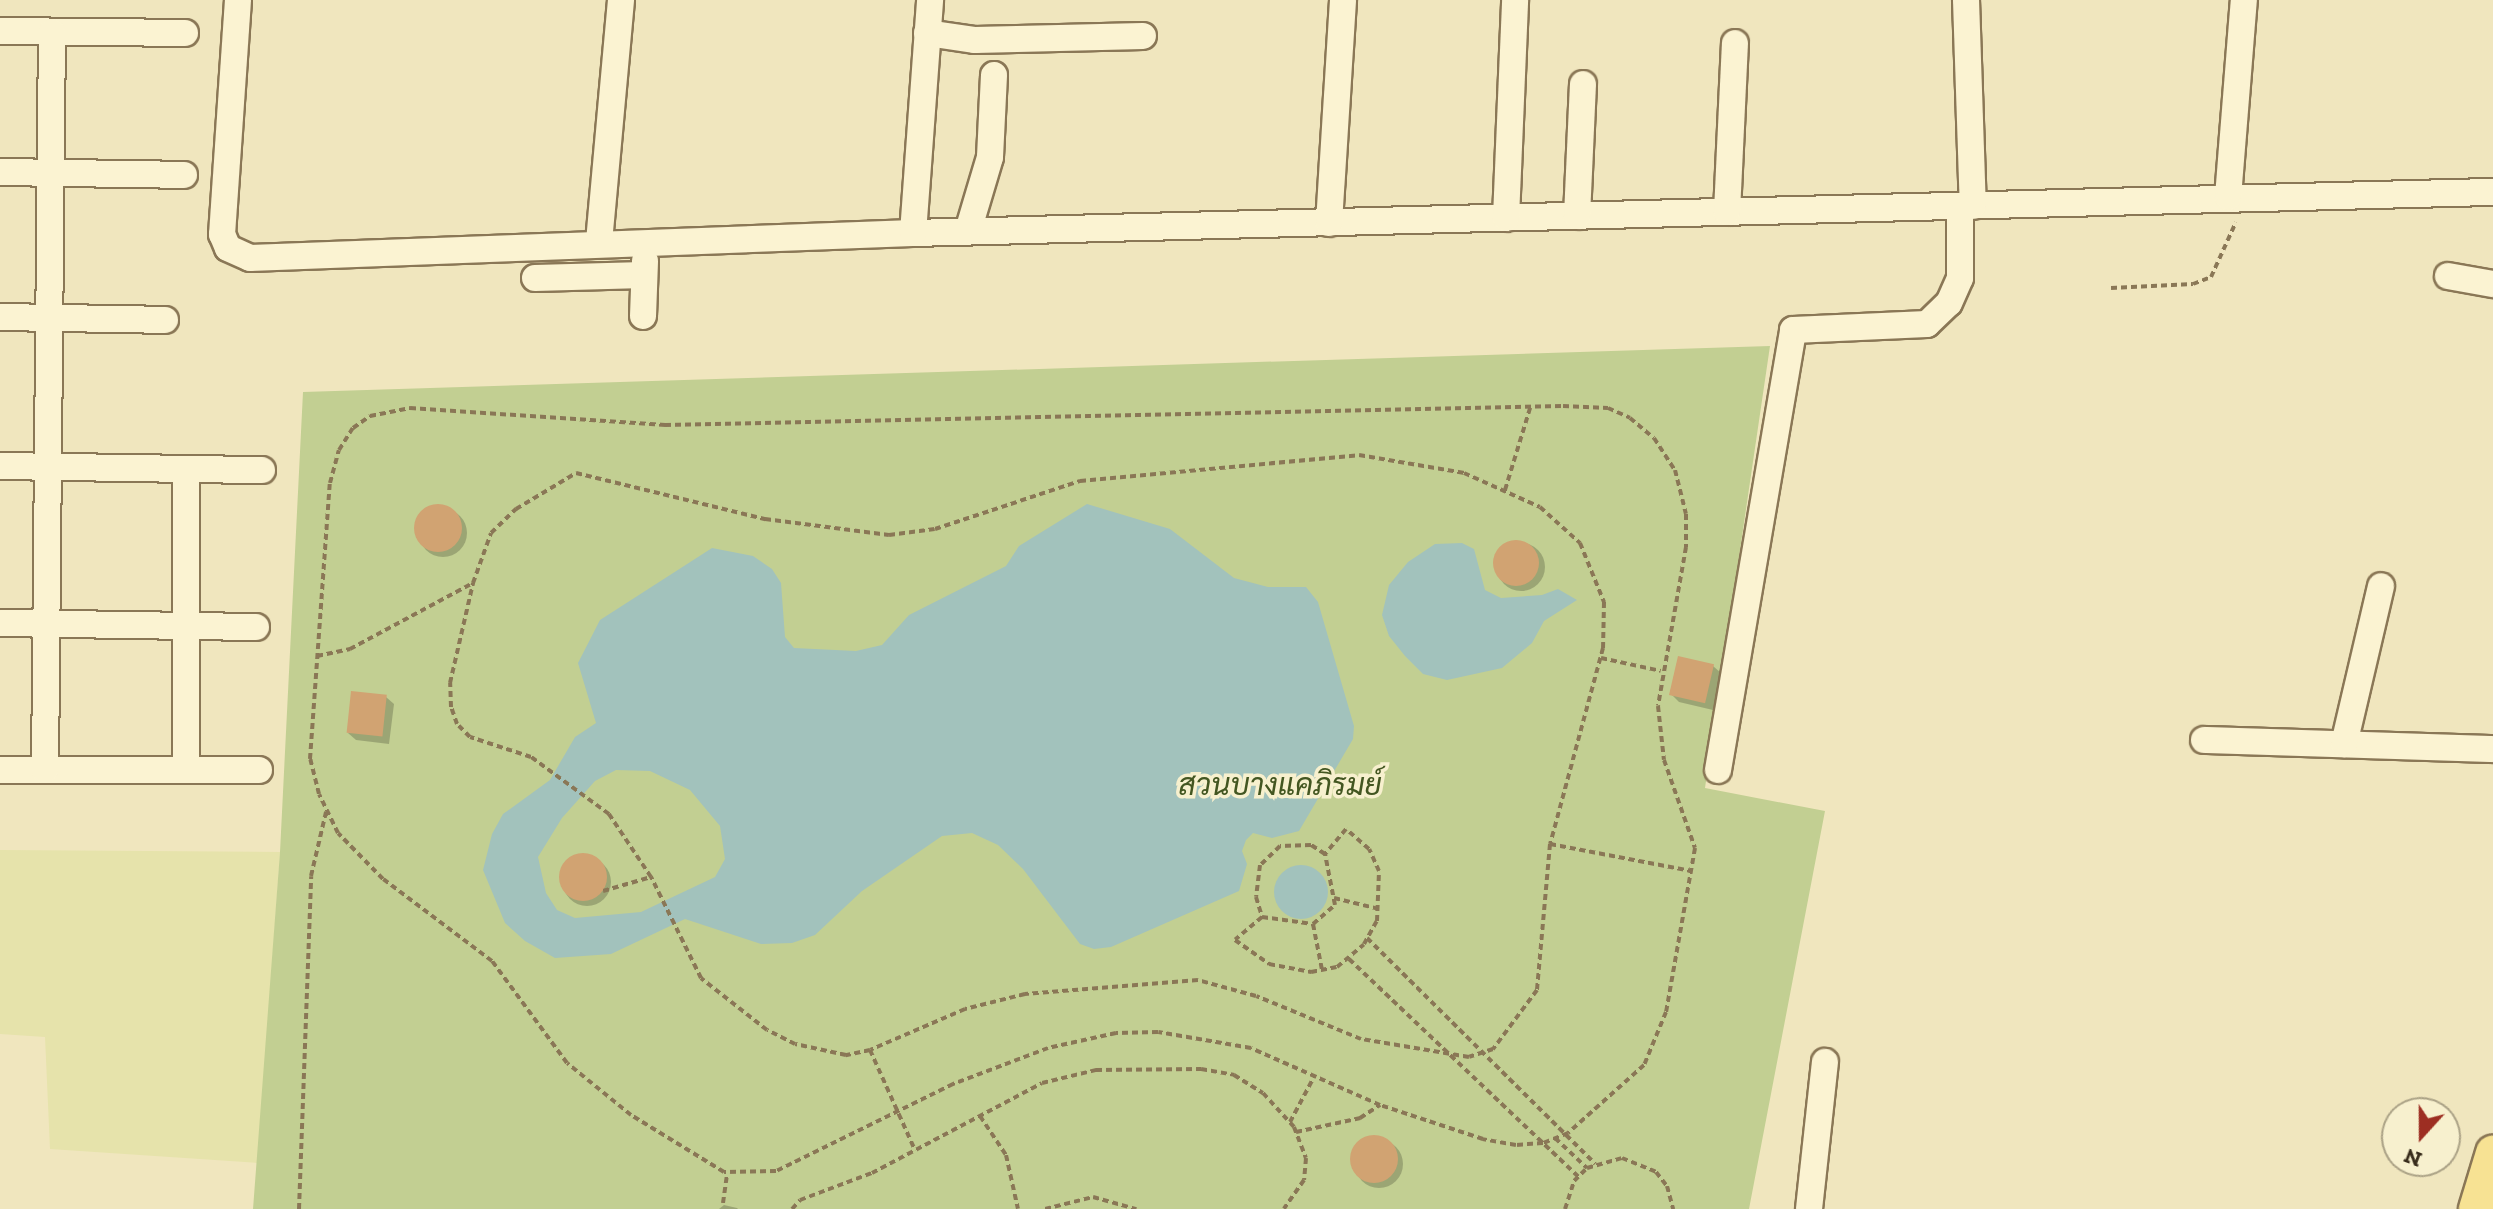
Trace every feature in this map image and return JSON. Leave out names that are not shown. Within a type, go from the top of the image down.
[{"type":"main road","points":[[2476,1209],[2493,1153]]},
{"type":"street","points":[[238,0],[222,234],[228,248],[250,258],[599,242],[968,231],[2493,192]]},
{"type":"street","points":[[599,242],[621,0]]},
{"type":"street","points":[[913,233],[930,0]]},
{"type":"street","points":[[1329,223],[1343,0]]},
{"type":"street","points":[[1506,218],[1515,0]]},
{"type":"street","points":[[1718,770],[1793,330],[1927,324],[1949,303],[1960,278],[1966,206],[1966,0]]},
{"type":"street","points":[[2237,197],[2244,0]]},
{"type":"street","points":[[0,31],[185,33]]},
{"type":"street","points":[[45,770],[52,32]]},
{"type":"street","points":[[927,33],[975,40],[1143,36]]},
{"type":"street","points":[[1727,212],[1735,43]]},
{"type":"street","points":[[968,231],[990,157],[994,75]]},
{"type":"street","points":[[1577,216],[1583,84]]},
{"type":"street","points":[[0,172],[184,175]]},
{"type":"street","points":[[643,316],[645,241]]},
{"type":"street","points":[[535,278],[644,275]]},
{"type":"street","points":[[2448,276],[2493,284]]},
{"type":"street","points":[[0,317],[165,320]]},
{"type":"street","points":[[0,466],[262,470]]},
{"type":"street","points":[[186,469],[186,769]]},
{"type":"street","points":[[2344,744],[2381,586]]},
{"type":"street","points":[[0,623],[256,627]]},
{"type":"street","points":[[2204,740],[2493,749]]},
{"type":"street","points":[[0,770],[259,770]]},
{"type":"street","points":[[1809,1209],[1825,1062]]},
{"type":"path","points":[[2111,288],[2193,284],[2211,277],[2237,197]]},
{"type":"path","points":[[1505,490],[1531,407]]},
{"type":"path","points":[[410,408],[665,425],[1608,408],[1654,438],[1675,470],[1686,514],[1686,547],[1661,671],[1660,734],[1664,760],[1692,828],[1691,871],[1666,1012],[1644,1065],[1565,1134],[1543,1143],[1483,1139],[1380,1105],[1251,1048],[1208,1038],[1116,1033],[1048,1048],[898,1111],[776,1171],[727,1173],[631,1115],[567,1063],[492,961],[383,879],[338,833],[310,759],[317,656],[330,483],[339,450],[353,428],[370,416],[410,408]]},
{"type":"path","points":[[1359,455],[1464,473],[1540,507],[1580,543],[1604,602],[1600,658],[1550,844],[1537,990],[1493,1049],[1452,1056],[1361,1039],[1256,996],[1198,980],[1025,994],[965,1009],[870,1050],[846,1055],[795,1044],[728,1001],[687,957],[651,877],[616,823],[579,788],[531,757],[470,737],[457,724],[450,683],[473,583],[491,533],[516,509],[576,473],[765,519],[889,535],[935,529],[1080,481],[1359,455]]},
{"type":"path","points":[[317,656],[350,649],[473,583]]},
{"type":"path","points":[[1600,658],[1661,671]]},
{"type":"path","points":[[299,1209],[311,876],[327,810]]},
{"type":"path","points":[[1346,829],[1357,837],[1379,871],[1379,910],[1367,938],[1349,959],[1322,970],[1290,972],[1235,940],[1262,917],[1313,924],[1327,916],[1334,898],[1325,854],[1346,829]]},
{"type":"path","points":[[1262,917],[1255,879],[1270,852],[1299,842],[1325,854]]},
{"type":"path","points":[[1550,844],[1691,871]]},
{"type":"path","points":[[603,891],[651,877]]},
{"type":"path","points":[[1334,898],[1379,910]]},
{"type":"path","points":[[1313,924],[1322,970]]},
{"type":"path","points":[[1367,938],[1595,1164]]},
{"type":"path","points":[[1349,959],[1579,1177]]},
{"type":"path","points":[[870,1050],[915,1150]]},
{"type":"path","points":[[792,1209],[800,1200],[915,1150],[1042,1083],[1096,1070],[1201,1069],[1234,1075],[1263,1093],[1296,1132],[1306,1158],[1304,1180],[1284,1209]]},
{"type":"path","points":[[1290,1122],[1315,1075]]},
{"type":"path","points":[[1296,1132],[1360,1118],[1380,1105]]},
{"type":"path","points":[[980,1116],[1006,1155],[1018,1209]]},
{"type":"path","points":[[1555,1138],[1587,1168]]},
{"type":"path","points":[[1565,1209],[1579,1177],[1587,1168],[1622,1158],[1640,1162],[1667,1186],[1673,1209]]},
{"type":"path","points":[[723,1203],[727,1173]]},
{"type":"path","points":[[1045,1209],[1093,1197],[1136,1209]]},
{"type":"shaded area","points":[[0,850],[280,852],[258,1163],[50,1149],[45,1037],[0,1034]]},
{"type":"green space","name":"สวนบางแคภิรมย์","points":[[1770,346],[1705,788],[1825,811],[1749,1209],[253,1209],[280,852],[303,392]]},
{"type":"water","points":[[1087,504],[1170,529],[1234,578],[1268,587],[1306,587],[1318,602],[1354,726],[1353,739],[1299,831],[1272,838],[1253,833],[1246,840],[1242,851],[1247,864],[1239,891],[1111,947],[1094,949],[1080,944],[1023,869],[998,845],[972,833],[942,836],[862,891],[815,935],[792,943],[761,944],[685,919],[611,954],[555,958],[525,941],[505,923],[483,870],[492,834],[503,814],[550,780],[575,737],[596,723],[578,663],[600,620],[712,548],[753,556],[772,569],[781,583],[785,637],[794,648],[856,651],[882,645],[909,615],[1006,566],[1019,546]],"holes":[[[616,770],[650,771],[690,790],[720,826],[725,859],[715,877],[641,912],[575,918],[557,910],[546,893],[538,857],[562,818],[595,781]]]},
{"type":"water","points":[[1462,543],[1474,549],[1485,590],[1501,598],[1542,595],[1558,589],[1577,600],[1544,621],[1532,643],[1502,668],[1447,680],[1423,674],[1405,656],[1389,636],[1382,615],[1389,585],[1408,562],[1435,544]]},
{"type":"water","points":[[1301,865],[1320,873],[1328,892],[1320,911],[1301,919],[1282,911],[1274,892],[1282,873]]},
{"type":"building","points":[[438,504],[455,511],[462,528],[455,545],[438,552],[421,545],[414,528],[421,511]]},
{"type":"building","points":[[1516,540],[1533,546],[1539,563],[1533,580],[1516,586],[1499,580],[1493,563],[1499,546]]},
{"type":"building","points":[[1678,656],[1714,664],[1705,703],[1669,695]]},
{"type":"building","points":[[351,691],[387,695],[382,737],[347,733]]},
{"type":"building","points":[[583,853],[600,860],[607,877],[600,894],[583,901],[566,894],[559,877],[566,860]]},
{"type":"building","points":[[1374,1135],[1391,1142],[1398,1159],[1391,1176],[1374,1183],[1357,1176],[1350,1159],[1357,1142]]}]
